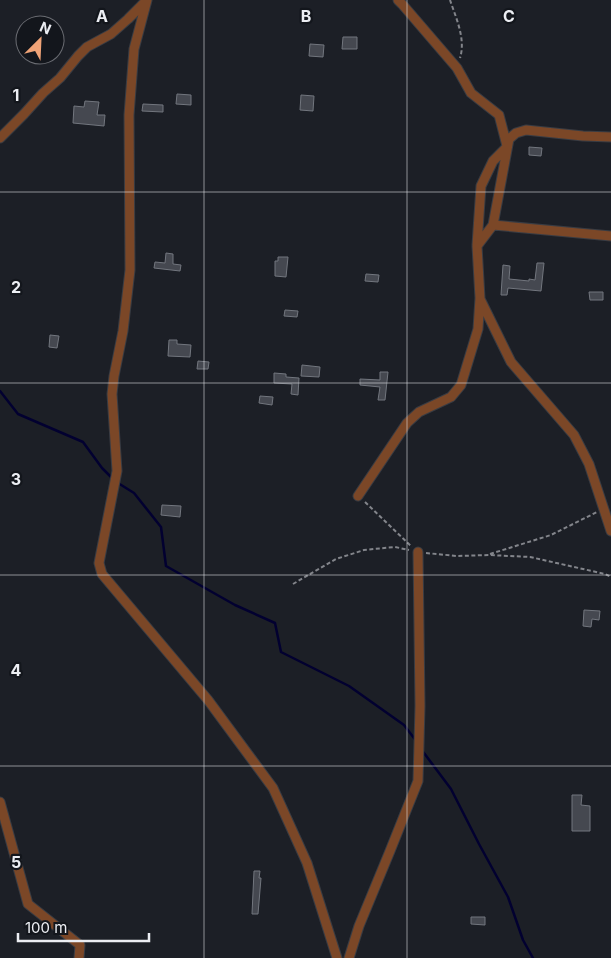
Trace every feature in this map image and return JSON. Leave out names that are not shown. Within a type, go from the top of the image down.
[{"type":"street","points":[[0,138],[42,93],[60,78],[87,47],[111,34],[147,0]]},
{"type":"street","points":[[147,0],[134,49],[129,115],[130,270],[112,394],[117,471],[100,563],[102,574],[208,700],[274,788],[307,863],[337,958]]},
{"type":"street","points":[[398,0],[457,68],[471,93],[499,115],[508,147]]},
{"type":"street","points":[[477,246],[493,225],[509,139],[516,133],[526,130],[611,137]]},
{"type":"street","points":[[358,496],[407,422],[419,412],[451,397],[461,385],[478,330],[480,298],[477,246],[481,186],[493,160],[508,147]]},
{"type":"street","points":[[493,225],[611,236]]},
{"type":"street","points":[[480,298],[511,362],[574,435],[607,506],[611,531]]},
{"type":"street","points":[[349,958],[358,926],[418,781],[420,706],[418,552]]},
{"type":"street","points":[[0,802],[28,904],[80,945],[79,958]]},
{"type":"path","points":[[450,0],[460,34],[462,51],[457,68]]},
{"type":"path","points":[[358,496],[418,552]]},
{"type":"path","points":[[489,555],[551,535],[607,506]]},
{"type":"path","points":[[293,584],[336,560],[364,550],[395,546],[418,552],[458,556],[530,557],[606,574],[611,577]]},
{"type":"building","points":[[343,37],[357,37],[357,49],[342,49]]},
{"type":"building","points":[[310,44],[324,45],[323,57],[309,56]]},
{"type":"building","points":[[177,94],[191,95],[191,105],[176,104]]},
{"type":"building","points":[[301,95],[314,96],[313,111],[300,110]]},
{"type":"building","points":[[85,101],[99,102],[97,115],[105,115],[104,126],[73,123],[74,106],[84,107]]},
{"type":"building","points":[[143,104],[163,105],[163,112],[142,111]]},
{"type":"building","points":[[529,147],[542,148],[541,156],[529,155]]},
{"type":"building","points":[[166,253],[173,254],[173,264],[181,265],[180,271],[154,268],[155,262],[165,263]]},
{"type":"building","points":[[278,257],[288,257],[286,277],[275,276],[275,261],[278,261]]},
{"type":"building","points":[[537,263],[544,263],[541,291],[508,288],[507,295],[501,295],[503,265],[510,266],[509,279],[529,281],[529,279],[535,280]]},
{"type":"building","points":[[366,274],[379,275],[378,282],[365,281]]},
{"type":"building","points":[[589,292],[603,292],[603,300],[590,300]]},
{"type":"building","points":[[285,310],[298,311],[297,317],[284,316]]},
{"type":"building","points":[[50,335],[59,336],[57,348],[49,347]]},
{"type":"building","points":[[169,340],[177,340],[177,344],[191,345],[190,357],[168,356]]},
{"type":"building","points":[[198,361],[209,362],[208,369],[197,369]]},
{"type":"building","points":[[302,365],[320,367],[319,377],[301,376]]},
{"type":"building","points":[[380,372],[388,372],[385,400],[378,400],[380,387],[360,385],[360,379],[380,380]]},
{"type":"building","points":[[274,373],[286,374],[286,377],[299,378],[298,395],[291,394],[292,384],[274,383]]},
{"type":"building","points":[[260,396],[273,397],[272,405],[259,403]]},
{"type":"building","points":[[162,505],[181,506],[180,517],[161,515]]},
{"type":"building","points":[[584,610],[600,611],[599,620],[592,619],[591,627],[583,626]]},
{"type":"building","points":[[572,795],[582,795],[581,805],[590,806],[590,831],[572,831]]},
{"type":"building","points":[[254,871],[260,871],[259,878],[261,878],[258,914],[252,914]]},
{"type":"building","points":[[471,917],[485,917],[485,925],[471,924]]},
{"type":"waterway","points":[[0,391],[18,414],[83,442],[102,468],[114,480]]},
{"type":"waterway","points":[[118,483],[134,493],[161,527],[166,566],[235,605],[275,623],[281,652],[349,686],[404,725],[417,742]]},
{"type":"waterway","points":[[421,749],[451,789],[508,897],[523,940],[533,958]]}]
